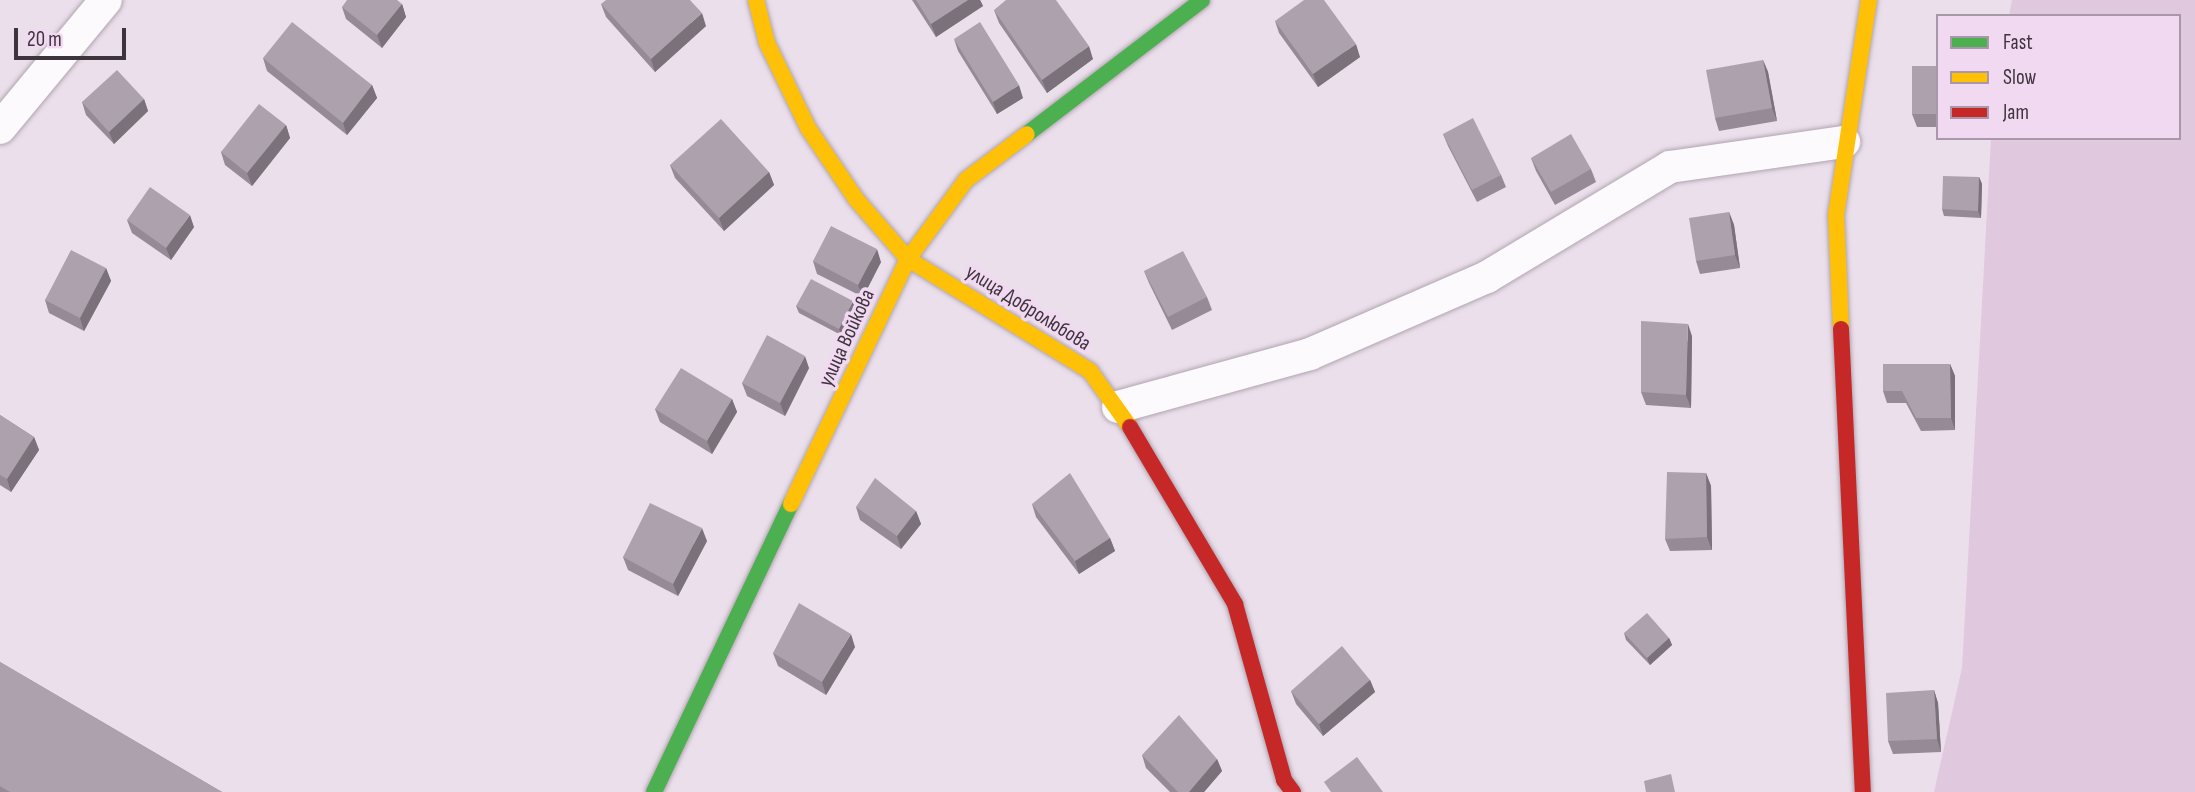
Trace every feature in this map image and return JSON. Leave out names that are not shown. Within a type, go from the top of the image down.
[{"type":"street","points":[[0,128],[106,0]]},
{"type":"street","name":"улица Добролюбова","points":[[756,0],[767,43],[808,128],[856,199],[908,259],[1090,371],[1118,407],[1235,604],[1284,780],[1293,792]]},
{"type":"street","name":"улица Войкова","points":[[654,792],[908,259],[966,180],[1202,0]]},
{"type":"street","points":[[1863,792],[1836,215],[1844,142],[1869,0]]},
{"type":"street","points":[[1118,407],[1323,348],[1487,277],[1670,167],[1844,142]]},
{"type":"shaded area","points":[[2012,0],[2195,0],[2195,792],[1934,792],[1962,668],[1991,140],[2181,140],[2181,14],[2009,14]]},
{"type":"building","points":[[347,0],[397,0],[402,4],[377,35],[342,7]]},
{"type":"building","points":[[606,0],[690,0],[702,13],[651,59],[601,4]]},
{"type":"building","points":[[916,0],[968,0],[931,24]]},
{"type":"building","points":[[1006,0],[1056,0],[1089,46],[1042,80],[994,10]]},
{"type":"building","points":[[1304,0],[1324,0],[1356,44],[1313,74],[1275,21]]},
{"type":"building","points":[[292,22],[372,85],[343,123],[263,58]]},
{"type":"building","points":[[980,22],[1019,85],[993,102],[954,39]]},
{"type":"building","points":[[1763,60],[1772,108],[1715,118],[1706,70]]},
{"type":"building","points":[[1912,66],[1936,66],[1936,114],[1912,114]]},
{"type":"building","points":[[117,70],[144,99],[109,132],[82,102]]},
{"type":"building","points":[[259,104],[286,125],[247,173],[221,152]]},
{"type":"building","points":[[1473,118],[1501,175],[1472,190],[1443,134]]},
{"type":"building","points":[[721,119],[769,172],[719,218],[670,165]]},
{"type":"building","points":[[1571,134],[1591,169],[1551,192],[1531,158]]},
{"type":"building","points":[[1943,176],[1979,177],[1978,211],[1942,209]]},
{"type":"building","points":[[150,187],[190,215],[166,248],[127,220]]},
{"type":"building","points":[[1729,212],[1735,255],[1696,261],[1689,218]]},
{"type":"building","points":[[831,226],[877,249],[858,285],[813,261]]},
{"type":"building","points":[[71,250],[106,268],[80,318],[45,300]]},
{"type":"building","points":[[1183,251],[1207,297],[1168,317],[1144,271]]},
{"type":"building","points":[[811,279],[853,301],[839,329],[796,306]]},
{"type":"building","points":[[1641,321],[1688,324],[1686,395],[1641,392]]},
{"type":"building","points":[[767,335],[805,356],[780,403],[742,383]]},
{"type":"building","points":[[1883,364],[1950,364],[1951,418],[1916,418],[1902,391],[1883,391]]},
{"type":"building","points":[[681,368],[732,399],[707,441],[655,409]]},
{"type":"building","points":[[0,415],[34,437],[7,479],[0,475]]},
{"type":"building","points":[[1667,472],[1706,473],[1707,537],[1665,539]]},
{"type":"building","points":[[1070,473],[1110,538],[1075,561],[1032,504]]},
{"type":"building","points":[[875,478],[916,511],[897,536],[856,507]]},
{"type":"building","points":[[650,503],[702,528],[673,584],[623,557]]},
{"type":"building","points":[[799,603],[851,634],[822,682],[773,653]]},
{"type":"building","points":[[1647,613],[1669,638],[1647,658],[1624,633]]},
{"type":"building","points":[[1342,646],[1370,680],[1319,724],[1291,691]]},
{"type":"building","points":[[0,662],[222,792],[10,792],[0,786]]},
{"type":"building","points":[[1934,690],[1937,739],[1888,741],[1886,693]]},
{"type":"building","points":[[1179,715],[1217,759],[1189,792],[1178,792],[1142,755]]},
{"type":"building","points":[[1357,757],[1383,792],[1331,792],[1324,782]]},
{"type":"building","points":[[1671,774],[1675,792],[1646,792],[1644,781]]},
{"type":"traffic: fast","points":[[1027,134],[1202,0]]},
{"type":"traffic: fast","points":[[654,792],[791,504]]},
{"type":"traffic: slow","points":[[756,0],[767,43],[808,128],[856,199],[908,259],[1090,371],[1130,427]]},
{"type":"traffic: slow","points":[[1841,329],[1836,215],[1869,0]]},
{"type":"traffic: slow","points":[[791,504],[908,259],[966,180],[1027,134]]},
{"type":"traffic: jam","points":[[1841,329],[1863,792]]},
{"type":"traffic: jam","points":[[1130,427],[1235,604],[1284,780],[1293,792]]}]
